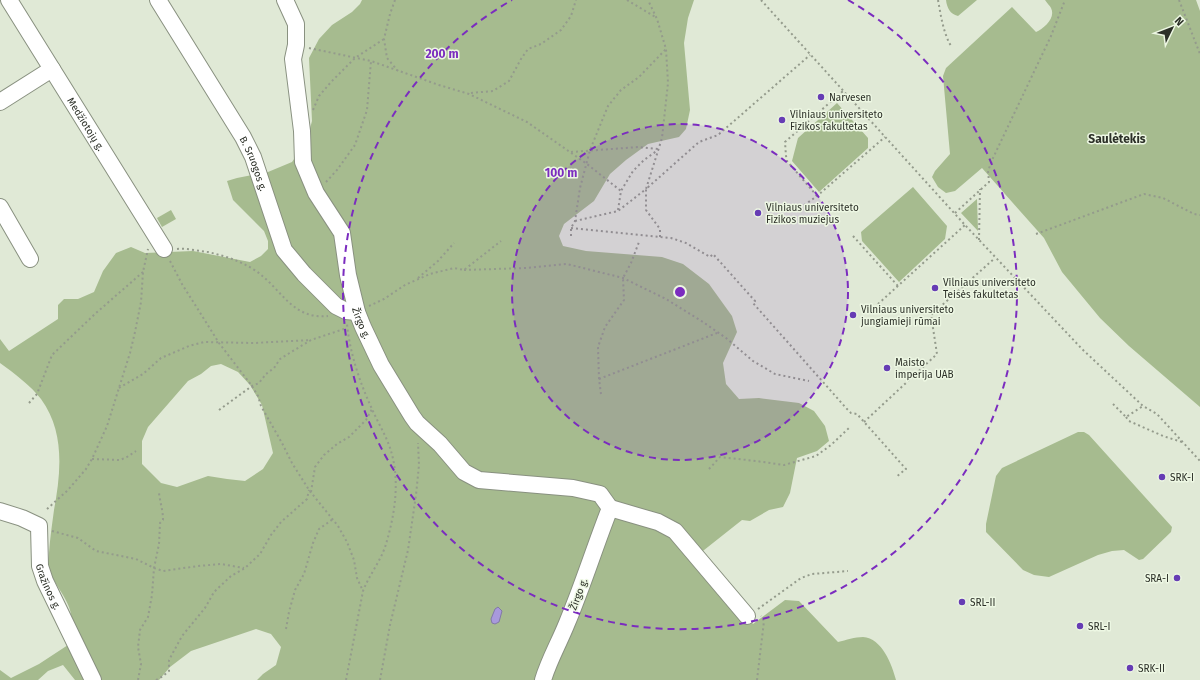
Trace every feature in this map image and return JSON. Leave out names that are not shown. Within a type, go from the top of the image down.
[{"type":"street","name":"Medžiotojų g.","points":[[9,0],[162,246]]},
{"type":"street","name":"B. Sruogos g.","points":[[158,0],[243,137],[253,157],[284,250],[329,300],[336,306],[349,311]]},
{"type":"street","name":"Žirgo g.","points":[[285,0],[296,24],[296,45],[293,59],[302,131],[303,162],[316,193],[342,233],[348,275],[349,311],[417,423],[440,444],[464,472],[479,480],[573,488],[600,494],[610,508],[575,603],[547,665],[543,680]]},
{"type":"street","points":[[0,102],[52,69]]},
{"type":"street","points":[[0,207],[30,259]]},
{"type":"street","points":[[610,508],[658,522],[675,531],[752,613]]},
{"type":"street","points":[[0,511],[22,518],[39,526]]},
{"type":"street","name":"Gražinos g.","points":[[39,526],[40,566],[44,581],[93,680]]},
{"type":"path","points":[[396,0],[390,14],[384,39],[387,58],[399,72]]},
{"type":"path","points":[[469,94],[493,91],[509,81],[528,49],[541,44],[561,30],[571,16],[576,0]]},
{"type":"path","points":[[627,0],[657,18]]},
{"type":"path","points":[[648,0],[657,18],[666,50],[668,83],[662,138],[646,189],[646,210],[660,229],[660,237]]},
{"type":"path","points":[[761,0],[965,225],[1082,349],[1143,406],[1157,414],[1199,459]]},
{"type":"path","points":[[938,0],[942,22],[951,46]]},
{"type":"path","points":[[954,213],[989,182],[988,171],[993,158],[1051,36],[1065,0]]},
{"type":"path","points":[[1179,0],[1200,54]]},
{"type":"path","points":[[302,131],[311,116],[319,96],[331,82],[355,58],[384,39]]},
{"type":"path","points":[[296,45],[371,61],[399,72],[469,94],[527,122],[587,164],[621,191]]},
{"type":"path","points":[[571,236],[571,228],[574,221],[580,188],[590,150],[608,106],[621,90],[639,77],[666,50]]},
{"type":"path","points":[[574,221],[618,210],[646,189],[699,142],[718,135],[810,55]]},
{"type":"path","points":[[316,193],[337,170],[355,145],[368,110],[371,61]]},
{"type":"path","points":[[817,196],[788,161],[785,142],[843,91]]},
{"type":"path","points":[[796,211],[817,196],[885,138]]},
{"type":"path","points":[[570,152],[638,146],[659,149]]},
{"type":"path","points":[[618,210],[621,191],[633,171],[644,160],[659,149]]},
{"type":"path","points":[[979,240],[980,189]]},
{"type":"path","points":[[1036,234],[1144,194],[1163,198],[1194,214],[1200,215]]},
{"type":"path","points":[[878,304],[965,225]]},
{"type":"path","points":[[571,228],[660,237],[686,242],[710,257],[713,254],[755,301],[753,303],[846,408],[851,413],[857,414],[906,468],[896,478]]},
{"type":"path","points":[[853,236],[898,286]]},
{"type":"path","points":[[464,270],[501,242]]},
{"type":"path","points":[[601,394],[598,347],[605,327],[624,300],[623,278],[631,263],[639,242]]},
{"type":"path","points":[[415,280],[438,261],[454,243]]},
{"type":"path","points":[[162,246],[182,284],[218,343],[252,386],[258,396],[261,406],[292,463],[309,490],[338,526],[347,542],[354,560],[357,578],[363,591]]},
{"type":"path","points":[[47,509],[68,490],[86,469],[107,426],[136,332],[141,302],[143,272],[148,248],[162,246],[173,250],[182,248],[220,255],[239,261],[257,272],[275,287],[294,308],[308,315],[327,316],[384,300],[404,285],[430,274],[454,268],[464,270],[526,268],[567,264],[623,278],[666,299],[775,374],[809,381]]},
{"type":"path","points":[[864,422],[937,354],[931,315],[996,258]]},
{"type":"path","points":[[29,403],[36,394],[52,355],[96,313],[143,272]]},
{"type":"path","points":[[346,680],[363,591],[367,580],[386,546],[393,517],[397,484],[391,451],[372,410],[352,354],[347,328],[349,311]]},
{"type":"path","points":[[219,410],[252,386],[260,383],[280,359],[310,340],[347,328]]},
{"type":"path","points":[[599,380],[717,333]]},
{"type":"path","points":[[119,388],[143,374],[162,358],[189,346],[204,342],[254,343],[310,340]]},
{"type":"path","points":[[1113,404],[1129,421],[1163,436],[1183,442]]},
{"type":"path","points":[[1126,417],[1143,406]]},
{"type":"path","points":[[311,492],[315,467],[324,455],[337,444],[349,437],[366,420],[372,410]]},
{"type":"path","points":[[380,680],[390,625],[408,550],[412,525],[419,465],[417,423]]},
{"type":"path","points":[[709,469],[720,457],[784,465],[816,456],[850,428]]},
{"type":"path","points":[[92,459],[120,460],[136,451]]},
{"type":"path","points":[[156,680],[169,671],[169,660],[182,636],[206,608],[214,592],[231,576],[245,568],[260,554],[271,535],[281,522],[307,499],[309,490]]},
{"type":"path","points":[[138,680],[141,664],[138,647],[140,630],[148,617],[152,595],[154,568],[159,544],[160,523],[163,520],[163,509],[160,502],[159,493]]},
{"type":"path","points":[[286,628],[295,590],[304,574],[313,543],[319,529],[332,519]]},
{"type":"path","points":[[39,526],[78,538],[96,551],[136,559],[163,572],[221,564],[245,568]]},
{"type":"path","points":[[757,680],[764,621],[752,613],[801,578],[812,574],[848,571]]},
{"type":"green space","points":[[362,0],[694,0],[688,18],[684,43],[690,110],[686,129],[679,137],[648,144],[626,160],[610,174],[594,201],[564,224],[559,236],[563,246],[586,251],[662,257],[683,264],[709,284],[732,316],[737,332],[723,363],[726,384],[739,399],[759,398],[799,403],[814,411],[825,426],[829,441],[817,451],[797,458],[790,493],[783,507],[769,510],[750,521],[742,520],[694,558],[753,624],[785,600],[799,601],[838,642],[863,637],[876,642],[889,660],[896,680],[257,680],[276,665],[281,647],[271,634],[256,629],[191,651],[170,667],[159,680],[75,680],[63,665],[48,671],[38,680],[0,680],[0,670],[11,678],[39,664],[68,645],[72,621],[67,602],[53,578],[48,565],[50,537],[58,481],[58,439],[49,412],[41,399],[22,380],[0,363],[0,339],[9,351],[58,319],[58,305],[64,299],[78,299],[94,292],[103,271],[116,253],[131,247],[145,253],[193,251],[250,262],[261,256],[268,249],[268,241],[264,231],[233,200],[227,181],[268,172],[292,162],[307,140],[312,121],[309,58],[319,39],[332,25],[352,12]],"holes":[[[221,364],[238,372],[250,385],[262,405],[273,453],[263,469],[245,481],[208,476],[177,487],[161,483],[142,464],[142,441],[148,427],[188,381],[201,374],[211,366]]]},
{"type":"green space","points":[[946,0],[977,0],[958,16],[949,10]]},
{"type":"green space","points":[[1045,0],[1196,0],[1200,11],[1200,407],[1129,346],[1100,318],[1062,272],[1044,238],[982,168],[955,191],[946,193],[938,187],[932,177],[935,171],[950,154],[943,76],[946,68],[1012,7],[1036,32],[1039,30],[1046,25],[1051,19],[1052,15],[1051,8]]},
{"type":"green space","points":[[837,103],[868,138],[868,148],[819,192],[792,161],[798,138]]},
{"type":"green space","points":[[913,187],[947,226],[945,239],[899,282],[862,241],[861,232]]},
{"type":"green space","points":[[977,199],[978,231],[961,213]]},
{"type":"green space","points":[[171,210],[176,219],[162,227],[157,218]]},
{"type":"green space","points":[[1078,432],[1084,432],[1089,435],[1172,527],[1171,532],[1143,559],[1139,560],[1124,550],[1112,551],[1098,555],[1049,577],[1034,575],[1023,570],[986,532],[986,524],[996,476],[1002,468]]},
{"type":"shaded area","points":[[498,607],[502,611],[499,622],[495,624],[492,623],[491,619],[495,609]]},
{"type":"place","name":"Narvesen","points":[[821,97]]},
{"type":"place","name":"Vilniaus universiteto Fizikos fakultetas","points":[[782,120]]},
{"type":"place","name":"Vilniaus universiteto Fizikos muziejus","points":[[758,213]]},
{"type":"place","name":"Vilniaus universiteto Teisės fakultetas","points":[[935,288]]},
{"type":"place","name":"Vilniaus universiteto jungiamieji rūmai","points":[[853,315]]},
{"type":"place","name":"Maisto imperija UAB","points":[[887,368]]},
{"type":"place","name":"SRK-I","points":[[1162,477]]},
{"type":"place","name":"SRA-I","points":[[1177,578]]},
{"type":"place","name":"SRL-II","points":[[962,602]]},
{"type":"place","name":"SRL-I","points":[[1080,626]]},
{"type":"place","name":"SRK-II","points":[[1130,668]]},
{"type":"district","name":"Saulėtekis","points":[[1117,139]]}]
